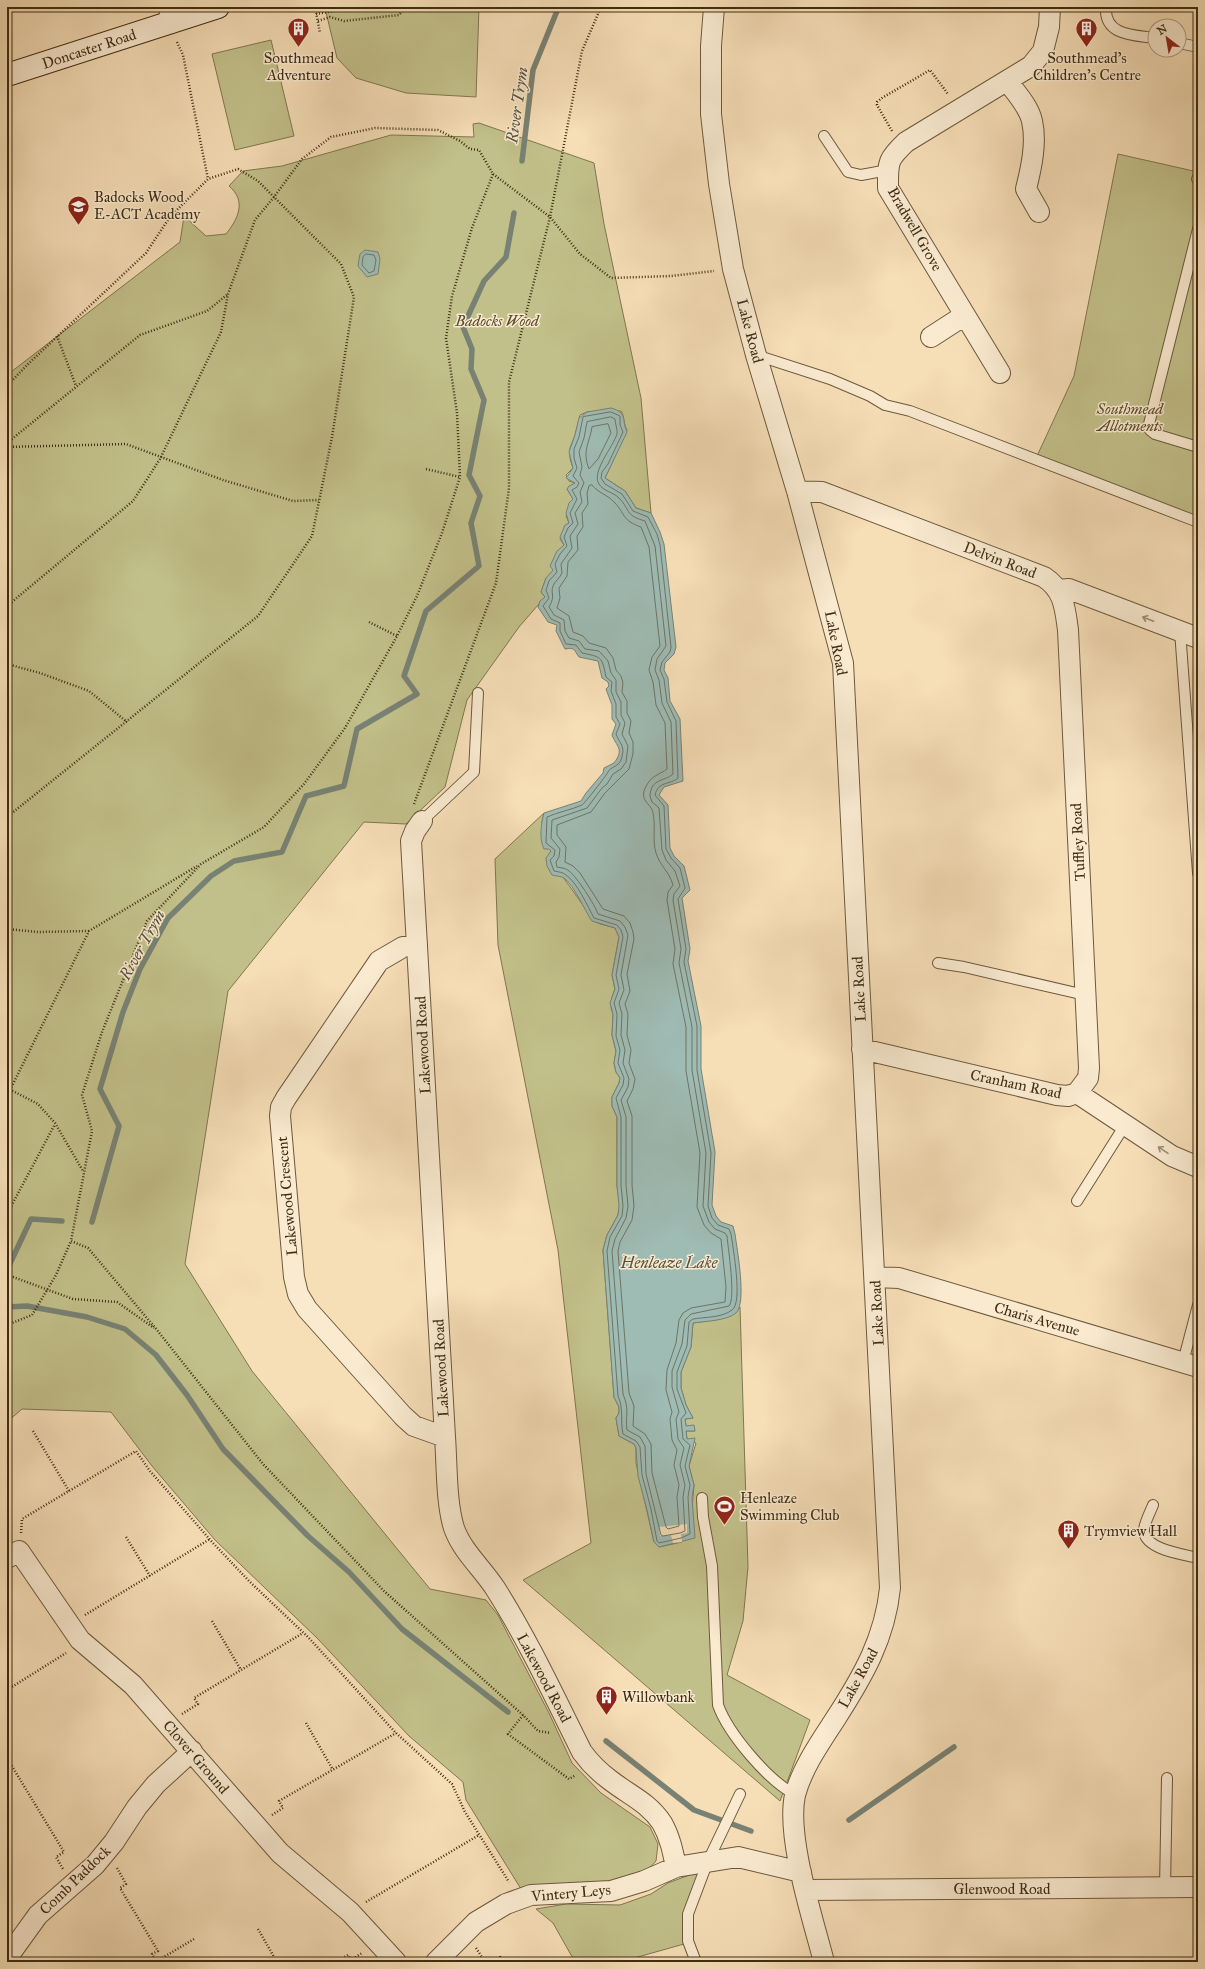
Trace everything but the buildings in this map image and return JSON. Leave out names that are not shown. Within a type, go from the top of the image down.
[{"type":"street","name":"Doncaster Road","points":[[7,75],[170,15],[218,7]]},
{"type":"street","name":"Lake Road","points":[[714,7],[710,46],[711,114],[719,184],[733,268],[756,355],[797,491],[843,663],[890,1595],[873,1656],[819,1744],[796,1795],[793,1812],[795,1838],[824,1962]]},
{"type":"street","name":"Bradwell Grove","points":[[1000,373],[888,188],[888,170],[892,155],[901,147],[1008,82],[1031,66],[1043,51],[1049,27],[1050,7]]},
{"type":"street","points":[[1008,82],[1024,103],[1032,121],[1034,135],[1031,170],[1026,189],[1039,212]]},
{"type":"street","points":[[932,337],[965,315]]},
{"type":"street","name":"Delvin Road","points":[[797,491],[822,492],[1044,577],[1058,590]]},
{"type":"street","points":[[1058,590],[1068,589],[1198,638]]},
{"type":"street","name":"Tuffley Road","points":[[1058,590],[1064,602],[1068,630],[1089,1073],[1086,1081],[1077,1093]]},
{"type":"street","name":"Lakewood Road","points":[[417,815],[415,831],[411,841],[445,1437],[451,1513],[454,1528],[461,1542],[494,1587],[512,1618],[582,1752],[592,1766],[611,1781],[641,1799],[662,1823],[669,1837],[676,1867]]},
{"type":"street","name":"Lakewood Crescent","points":[[417,944],[403,947],[379,962],[286,1098],[281,1107],[280,1116],[294,1277],[298,1294],[307,1309],[403,1416],[414,1426],[445,1437]]},
{"type":"street","name":"Cranham Road","points":[[862,1049],[1057,1095],[1068,1096],[1077,1093],[1172,1156],[1198,1167]]},
{"type":"street","name":"Charis Avenue","points":[[875,1277],[899,1278],[1190,1365]]},
{"type":"street","name":"Clover Ground","points":[[13,1555],[83,1643],[133,1686],[192,1751],[280,1853],[350,1912],[396,1962]]},
{"type":"street","name":"Comb Paddock","points":[[7,1958],[38,1915],[107,1851],[137,1806],[156,1784],[192,1751]]},
{"type":"street","points":[[676,1867],[738,1857],[804,1881]]},
{"type":"street","name":"Vintery Leys","points":[[436,1962],[476,1922],[506,1904],[531,1895],[612,1891],[644,1881],[676,1867]]},
{"type":"street","name":"Glenwood Road","points":[[804,1881],[1165,1888],[1198,1887]]},
{"type":"lane","points":[[1106,7],[1109,23],[1119,33],[1147,37]]},
{"type":"lane","points":[[1187,44],[1198,46]]},
{"type":"lane","points":[[824,136],[848,172],[861,175],[888,170]]},
{"type":"lane","points":[[1198,229],[1149,424],[1150,430],[1155,434],[1198,447]]},
{"type":"lane","points":[[756,355],[830,379],[870,396],[885,405],[910,411],[1198,522]]},
{"type":"lane","points":[[1180,631],[1194,773],[1198,873]]},
{"type":"lane","name":"Lakewood Road","points":[[417,815],[474,772],[478,693]]},
{"type":"lane","points":[[938,963],[964,967],[1086,995]]},
{"type":"lane","points":[[1077,1201],[1125,1125]]},
{"type":"lane","points":[[1190,1365],[1198,1305]]},
{"type":"lane","points":[[702,1498],[703,1517],[712,1566],[718,1705],[723,1719],[739,1742],[777,1782],[796,1795]]},
{"type":"lane","points":[[1153,1506],[1144,1531],[1147,1540],[1156,1547],[1198,1558]]},
{"type":"lane","points":[[1165,1888],[1167,1778]]},
{"type":"lane","points":[[696,1962],[688,1941],[688,1914],[708,1861],[740,1794]]},
{"type":"path","points":[[315,7],[320,33]]},
{"type":"path","points":[[316,14],[357,7]]},
{"type":"path","points":[[318,21],[330,17],[344,21],[399,15],[406,7]]},
{"type":"path","points":[[417,815],[496,583],[509,488],[509,382],[550,217],[582,51],[601,7]]},
{"type":"path","points":[[170,15],[178,45],[183,55],[208,179]]},
{"type":"path","points":[[901,147],[877,105],[878,102],[889,94],[931,70],[958,112]]},
{"type":"path","points":[[7,606],[133,501],[160,458],[221,332],[228,294],[255,220],[302,159],[331,136],[375,128],[438,130],[460,141],[470,149],[479,150],[493,174],[550,217],[580,254],[611,278],[670,276],[733,268]]},
{"type":"path","points":[[7,386],[57,336],[146,253],[170,217],[208,179],[238,169],[258,180],[342,264],[354,297],[332,437],[312,536],[258,616],[7,817]]},
{"type":"path","points":[[7,929],[38,932],[89,931],[264,827],[304,784],[345,728],[397,636],[416,596],[442,533],[460,477],[457,413],[446,338],[452,296],[472,228],[493,174]]},
{"type":"path","points":[[7,443],[140,335],[207,310],[228,294]]},
{"type":"path","points":[[57,336],[76,386]]},
{"type":"path","points":[[7,447],[126,444],[160,458],[223,480],[293,501],[319,500]]},
{"type":"path","points":[[426,469],[460,477]]},
{"type":"path","points":[[369,622],[397,636]]},
{"type":"path","points":[[7,664],[40,673],[89,692],[127,722]]},
{"type":"path","points":[[7,1325],[32,1315],[56,1275],[71,1241],[92,1131],[82,1095],[102,1032],[147,921],[201,864]]},
{"type":"path","points":[[10,1090],[89,931]]},
{"type":"path","points":[[7,1088],[38,1104],[55,1123],[84,1171]]},
{"type":"path","points":[[7,1214],[55,1123]]},
{"type":"path","points":[[71,1241],[88,1248],[157,1330],[263,1464],[384,1591],[523,1714],[538,1731],[575,1737]]},
{"type":"path","points":[[7,1278],[14,1277],[73,1299],[117,1302],[157,1330]]},
{"type":"path","points":[[33,1431],[69,1491]]},
{"type":"path","points":[[13,1555],[22,1519],[136,1451],[150,1471],[249,1581],[303,1633],[396,1733],[452,1784],[465,1812],[520,1900]]},
{"type":"path","points":[[126,1537],[150,1576]]},
{"type":"path","points":[[69,1624],[210,1539]]},
{"type":"path","points":[[212,1621],[240,1670]]},
{"type":"path","points":[[167,1723],[198,1704],[194,1698],[303,1633]]},
{"type":"path","points":[[7,1690],[83,1643]]},
{"type":"path","points":[[523,1714],[508,1734],[569,1779],[592,1766]]},
{"type":"path","points":[[306,1723],[333,1770]]},
{"type":"path","points":[[255,1825],[283,1808],[280,1801],[396,1733]]},
{"type":"path","points":[[7,1758],[64,1852],[56,1856],[73,1884]]},
{"type":"path","points":[[350,1912],[479,1835]]},
{"type":"path","points":[[107,1851],[126,1884],[120,1888],[158,1951],[152,1954],[157,1962],[194,1939]]},
{"type":"path","points":[[258,1929],[277,1962]]},
{"type":"path","points":[[337,1962],[348,1955],[351,1960],[379,1942]]},
{"type":"path","points":[[492,1962],[500,1957],[503,1962]]},
{"type":"green space","points":[[479,7],[476,97],[406,93],[356,78],[337,58],[325,8]]},
{"type":"green space","points":[[271,40],[294,136],[235,150],[212,54]]},
{"type":"green space","name":"Badocks Wood","points":[[479,123],[594,163],[604,224],[641,398],[651,513],[636,508],[625,491],[605,478],[627,430],[621,411],[587,412],[580,415],[570,448],[570,459],[573,468],[566,475],[569,481],[575,483],[567,489],[573,499],[566,516],[569,523],[560,539],[564,545],[552,573],[546,578],[541,592],[545,597],[519,627],[467,700],[445,787],[406,824],[364,822],[228,991],[185,1264],[252,1371],[430,1589],[486,1600],[498,1615],[549,1713],[572,1763],[601,1793],[650,1827],[658,1844],[656,1861],[646,1872],[610,1883],[521,1889],[466,1800],[463,1782],[409,1736],[317,1638],[215,1540],[152,1466],[111,1412],[22,1409],[7,1422],[7,375],[180,242],[184,216],[206,236],[226,234],[234,222],[239,210],[238,198],[229,186],[243,171],[282,166],[391,135],[474,137],[473,124]]},
{"type":"green space","name":"Southmead Allotments","points":[[1118,154],[1198,172],[1198,517],[1037,456],[1074,376]]},
{"type":"green space","points":[[544,813],[542,822],[551,851],[550,854],[563,877],[592,919],[595,922],[615,928],[619,937],[612,975],[615,989],[612,997],[611,1008],[613,1014],[612,1035],[616,1051],[614,1063],[616,1072],[620,1078],[612,1097],[612,1106],[617,1117],[617,1186],[620,1206],[618,1215],[607,1235],[603,1250],[614,1397],[619,1407],[619,1413],[616,1418],[619,1436],[634,1444],[636,1448],[636,1463],[654,1542],[659,1547],[682,1542],[692,1509],[694,1485],[689,1466],[696,1443],[687,1439],[686,1431],[695,1431],[686,1426],[685,1419],[693,1418],[686,1405],[681,1388],[681,1372],[691,1347],[693,1323],[725,1317],[736,1312],[740,1307],[748,1567],[743,1621],[727,1675],[810,1720],[780,1801],[523,1580],[591,1543],[558,1250],[498,945],[495,859]]},
{"type":"green space","points":[[700,1871],[684,1911],[684,1944],[620,1962],[575,1962],[553,1923],[536,1909],[566,1904],[620,1905],[651,1894],[668,1883]]},
{"type":"water","points":[[365,250],[378,252],[380,259],[378,274],[367,277],[358,266],[360,254]]},
{"type":"water","name":"Henleaze Lake","points":[[611,408],[622,414],[627,432],[605,478],[625,491],[636,508],[651,513],[664,544],[676,647],[674,654],[665,663],[664,670],[668,678],[670,701],[680,719],[683,781],[664,787],[659,795],[668,805],[670,848],[674,856],[684,866],[690,890],[682,898],[690,949],[688,961],[701,1026],[701,1069],[715,1152],[712,1205],[716,1216],[721,1222],[733,1226],[739,1263],[741,1288],[739,1307],[736,1313],[732,1316],[693,1323],[691,1347],[681,1372],[681,1388],[686,1405],[693,1418],[685,1419],[686,1426],[694,1425],[695,1431],[686,1431],[687,1439],[695,1438],[689,1466],[694,1485],[692,1497],[695,1538],[659,1547],[654,1542],[638,1476],[636,1448],[634,1444],[619,1436],[616,1418],[619,1413],[619,1407],[614,1397],[603,1250],[607,1235],[618,1215],[619,1206],[617,1186],[617,1117],[612,1106],[612,1097],[620,1078],[616,1072],[614,1063],[616,1051],[612,1035],[613,1014],[610,1003],[615,989],[612,975],[619,937],[615,928],[592,921],[568,881],[563,877],[552,875],[547,866],[546,858],[551,851],[549,849],[544,849],[541,836],[541,826],[544,813],[581,801],[603,773],[604,768],[614,763],[619,754],[619,748],[612,735],[616,724],[612,719],[612,705],[606,689],[609,686],[608,682],[602,678],[598,661],[579,657],[573,649],[565,649],[556,631],[557,625],[548,622],[538,607],[540,601],[545,597],[541,592],[546,578],[553,570],[550,566],[557,551],[564,545],[560,537],[565,525],[569,523],[566,513],[569,503],[573,499],[567,489],[575,483],[566,478],[573,468],[569,452],[579,418],[587,412]]},
{"type":"pier","points":[[687,1524],[687,1533],[681,1534],[682,1542],[673,1543],[671,1535],[660,1536],[659,1527]]},
{"type":"waterway","name":"River Trym","points":[[522,161],[533,70],[557,11],[557,7]]},
{"type":"waterway","name":"River Trym","points":[[92,1222],[119,1126],[100,1089],[123,1012],[140,969],[168,918],[211,876],[234,861],[282,852],[306,796],[344,786],[357,729],[417,694],[404,676],[426,611],[479,566],[471,523],[480,496],[469,475],[484,400],[471,369],[472,349],[463,327],[484,281],[506,257],[514,213]]},
{"type":"waterway","name":"River Trym","points":[[7,1270],[31,1219],[62,1221]]},
{"type":"waterway","points":[[7,1307],[27,1306],[87,1317],[125,1329],[156,1355],[187,1395],[223,1449],[308,1536],[349,1572],[402,1629],[508,1712]]},
{"type":"waterway","points":[[606,1741],[694,1810],[751,1831]]},
{"type":"waterway","points":[[849,1820],[954,1747]]},
{"type":"place","name":"Southmead Adventure","points":[[299,48]]},
{"type":"place","name":"Southmead's Children's Centre","points":[[1087,48]]},
{"type":"place","name":"Badocks Wood E-ACT Academy","points":[[78,226]]},
{"type":"place","name":"Henleaze Swimming Club","points":[[724,1526]]},
{"type":"place","name":"Trymview Hall","points":[[1069,1550]]},
{"type":"place","name":"Willowbank","points":[[607,1716]]}]
